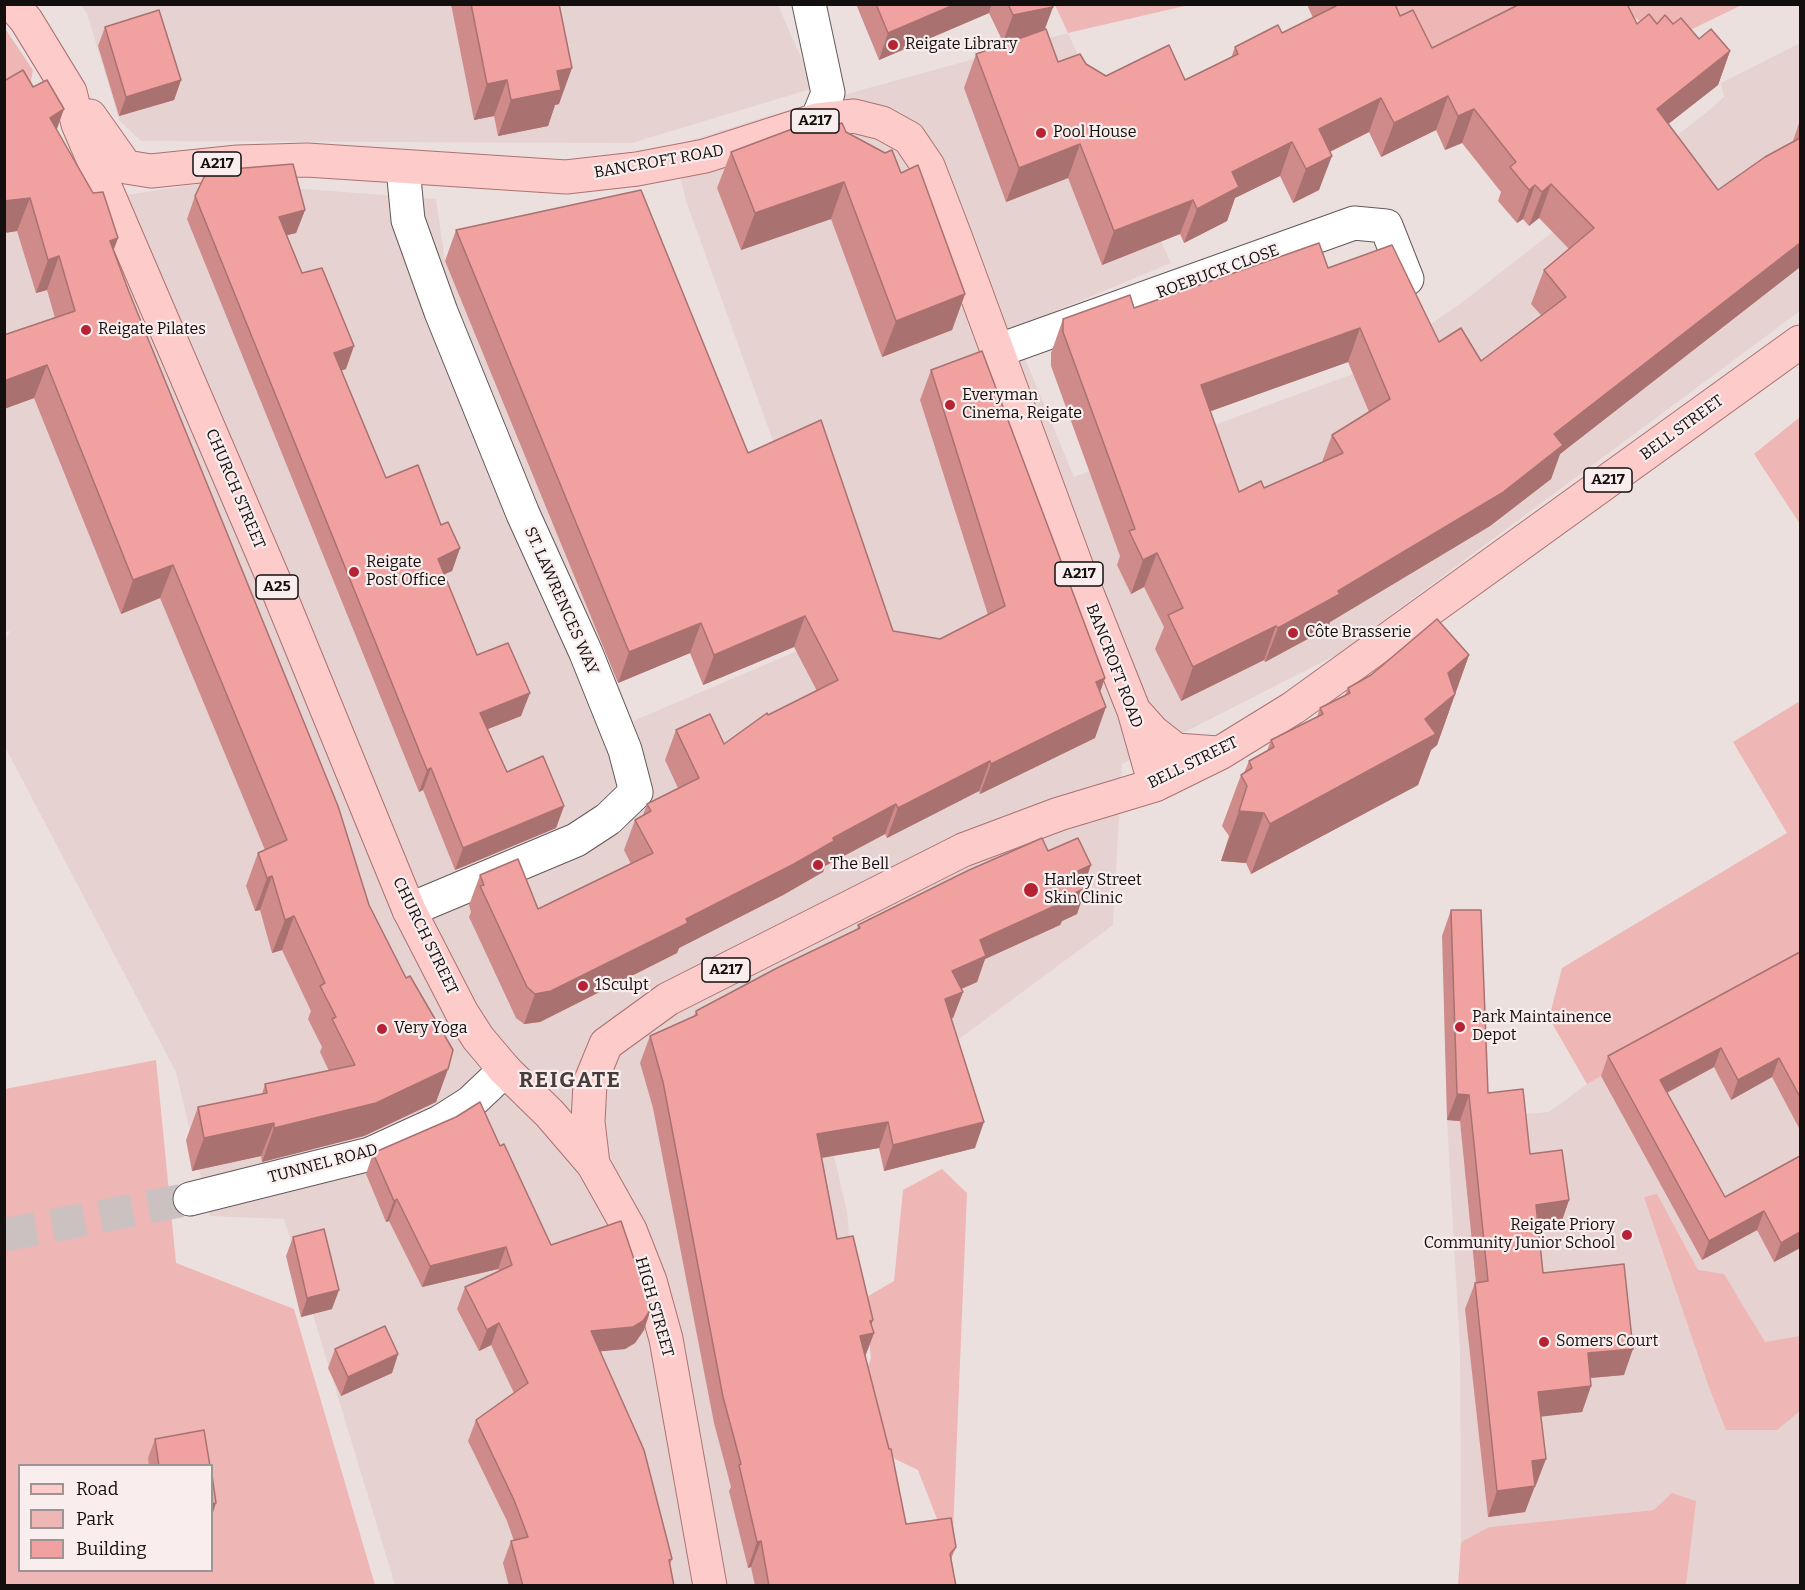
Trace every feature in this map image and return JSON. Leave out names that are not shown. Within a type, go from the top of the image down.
[{"type":"main road","name":"CHURCH STREET","points":[[12,4],[26,20],[70,92],[78,124],[268,567],[409,910],[462,1013],[505,1070]]},
{"type":"main road","name":"BANCROFT ROAD","points":[[70,92],[126,167],[151,171],[238,162],[307,160],[566,177],[637,169],[705,156],[817,120],[854,116],[882,123],[909,138],[928,166],[1079,573],[1134,711],[1155,785]]},
{"type":"main road","name":"BELL STREET","points":[[593,1164],[588,1122],[590,1083],[606,1044],[668,999],[963,850],[1059,814],[1155,785],[1220,753],[1293,708],[1800,342]]},
{"type":"main road","points":[[1134,711],[1153,732],[1176,750],[1220,753]]},
{"type":"main road","name":"HIGH STREET","points":[[505,1070],[550,1114],[593,1164],[630,1230],[650,1281],[661,1320],[710,1586]]},
{"type":"street","points":[[809,4],[828,93],[817,120]]},
{"type":"street","name":"ST. LAWRENCES WAY","points":[[403,168],[408,220],[441,312],[523,514],[586,653],[625,750],[636,792],[608,819],[576,840],[409,910]]},
{"type":"street","name":"ROEBUCK CLOSE","points":[[997,351],[1354,223],[1386,226],[1407,279]]},
{"type":"street","name":"TUNNEL ROAD","points":[[190,1199],[370,1154],[440,1122],[470,1103],[505,1070]]},
{"type":"shaded area","points":[[80,5],[778,5],[814,88],[632,143],[141,141],[119,120],[87,13]]},
{"type":"shaded area","points":[[4,28],[93,200],[212,182],[436,199],[445,261],[633,721],[797,651],[783,623],[781,463],[686,201],[673,146],[771,115],[1068,33],[1171,263],[1013,329],[1074,477],[1366,369],[1460,304],[1707,112],[1724,97],[1721,83],[1800,43],[1800,311],[1338,654],[1122,764],[1113,925],[959,1039],[820,1097],[847,1211],[879,1585],[395,1585],[284,1219],[210,1216],[176,1072],[5,747],[5,640],[10,631],[5,632]]},
{"type":"shaded area","name":"Reigate Priory Community Junior School","points":[[1800,968],[1800,1585],[1686,1585],[1687,1582],[1654,1510],[1489,1527],[1461,1542],[1460,1350],[1447,1120],[1549,1112],[1587,1084]]},
{"type":"green space","points":[[1055,5],[1189,5],[1068,33]]},
{"type":"green space","points":[[1374,5],[1532,5],[1423,52]]},
{"type":"green space","points":[[1626,5],[1742,5],[1667,41],[1630,14]]},
{"type":"green space","points":[[4,27],[33,70],[30,86],[4,107]]},
{"type":"green space","points":[[1800,417],[1800,524],[1754,454]]},
{"type":"green space","points":[[1800,701],[1800,968],[1587,1084],[1549,1018],[1562,968],[1787,833],[1733,742]]},
{"type":"green space","points":[[156,1060],[176,1263],[294,1309],[375,1585],[5,1586],[5,1089]]},
{"type":"green space","points":[[942,1169],[967,1193],[953,1533],[942,1532],[918,1470],[895,1459],[880,1434],[865,1374],[871,1358],[865,1298],[894,1281],[903,1190]]},
{"type":"green space","points":[[1657,1194],[1698,1270],[1724,1274],[1765,1342],[1800,1336],[1800,1411],[1777,1430],[1726,1430],[1710,1390],[1644,1197]]},
{"type":"green space","points":[[1672,1493],[1696,1501],[1686,1585],[1458,1585],[1461,1542],[1489,1527],[1654,1510]]},
{"type":"building","points":[[471,4],[559,4],[572,68],[557,71],[561,90],[511,100],[507,80],[487,84]]},
{"type":"building","points":[[876,4],[956,4],[888,33]]},
{"type":"building","points":[[1008,4],[1052,4],[1053,7],[1013,15]]},
{"type":"building","points":[[1336,4],[1395,4],[1400,16],[1413,10],[1432,48],[1520,4],[1627,4],[1637,24],[1649,14],[1657,24],[1665,15],[1673,24],[1681,18],[1699,39],[1711,29],[1730,51],[1657,109],[1718,190],[1765,157],[1800,138],[1800,243],[1554,434],[1563,445],[1502,493],[1338,591],[1340,594],[1278,628],[1276,626],[1193,667],[1168,615],[1183,608],[1157,553],[1143,560],[1129,531],[1135,529],[1063,332],[1063,319],[1130,295],[1134,308],[1319,243],[1328,268],[1392,245],[1439,342],[1461,328],[1481,361],[1566,297],[1544,270],[1594,228],[1551,184],[1542,192],[1535,185],[1529,190],[1510,167],[1516,162],[1474,109],[1458,116],[1448,96],[1394,123],[1381,98],[1319,129],[1332,156],[1306,169],[1292,142],[1232,172],[1239,187],[1197,209],[1193,200],[1114,231],[1080,144],[1019,168],[976,54],[1046,29],[1058,62],[1080,54],[1086,64],[1106,76],[1169,45],[1185,80],[1238,54],[1235,47],[1278,25],[1282,33]],"holes":[[[1360,328],[1390,399],[1332,435],[1343,453],[1264,488],[1261,481],[1239,492],[1201,385]]]},
{"type":"building","points":[[159,10],[181,80],[126,97],[105,27]]},
{"type":"building","points":[[23,70],[33,87],[47,80],[64,109],[50,118],[93,193],[103,192],[118,238],[110,241],[129,292],[338,806],[369,905],[406,978],[410,976],[453,1050],[448,1069],[376,1103],[274,1128],[274,1123],[204,1138],[198,1107],[267,1093],[265,1084],[355,1065],[332,1019],[336,1017],[320,986],[325,983],[294,916],[285,920],[272,876],[267,878],[258,853],[287,840],[173,565],[133,580],[47,365],[4,381],[4,335],[75,311],[59,256],[48,260],[30,198],[4,201],[4,81]]},
{"type":"building","points":[[824,117],[829,128],[842,123],[846,132],[885,153],[892,150],[901,173],[918,165],[965,294],[896,321],[844,182],[755,213],[731,152]]},
{"type":"building","points":[[293,164],[305,210],[279,217],[302,273],[322,268],[354,346],[334,353],[386,478],[418,465],[441,525],[448,522],[460,548],[438,559],[477,655],[508,643],[530,693],[480,713],[507,772],[543,756],[564,806],[463,848],[431,768],[427,770],[195,196],[207,171]]},
{"type":"building","points":[[641,190],[748,453],[821,420],[893,631],[940,639],[1005,606],[931,370],[982,351],[1105,678],[1096,682],[1106,707],[991,764],[990,761],[898,808],[896,804],[833,838],[834,841],[794,864],[686,919],[688,923],[551,991],[535,994],[527,987],[480,886],[484,885],[480,875],[518,859],[538,909],[653,853],[635,820],[651,811],[647,804],[699,778],[676,730],[710,714],[724,744],[767,713],[768,715],[838,680],[805,616],[714,655],[701,623],[629,652],[456,230]]},
{"type":"building","points":[[1437,619],[1469,655],[1448,673],[1455,694],[1425,719],[1436,734],[1270,824],[1264,813],[1239,811],[1247,786],[1241,775],[1252,768],[1249,761],[1274,747],[1271,740],[1323,714],[1320,708],[1350,693],[1348,688],[1371,675]]},
{"type":"building","points":[[1042,838],[1048,851],[1078,838],[1091,865],[1078,871],[1086,888],[1068,896],[1070,899],[980,940],[986,956],[952,971],[963,992],[945,999],[984,1122],[893,1145],[888,1122],[817,1134],[837,1239],[853,1236],[873,1320],[870,1321],[874,1333],[860,1336],[889,1449],[891,1449],[906,1524],[951,1518],[956,1547],[950,1554],[956,1586],[769,1586],[761,1541],[757,1542],[739,1465],[741,1464],[723,1397],[663,1082],[650,1036],[697,1015],[696,1011],[860,928],[858,925],[967,871]]},
{"type":"building","name":"Somers Court","points":[[1451,910],[1481,910],[1488,1093],[1523,1089],[1530,1154],[1562,1150],[1569,1200],[1536,1205],[1543,1273],[1624,1264],[1633,1349],[1588,1353],[1591,1386],[1538,1392],[1546,1459],[1532,1461],[1535,1486],[1497,1491],[1475,1283],[1488,1281],[1469,1095],[1457,1094]]},
{"type":"building","points":[[1800,952],[1800,1097],[1779,1058],[1738,1080],[1721,1048],[1660,1080],[1725,1197],[1800,1156],[1800,1232],[1781,1243],[1764,1211],[1709,1241],[1608,1056]]},
{"type":"building","points":[[480,1102],[500,1146],[504,1144],[551,1245],[621,1221],[651,1309],[643,1321],[633,1327],[591,1331],[644,1450],[672,1559],[669,1560],[674,1586],[523,1586],[511,1541],[528,1537],[514,1500],[476,1420],[528,1383],[499,1323],[487,1330],[465,1287],[512,1265],[506,1247],[430,1266],[397,1199],[394,1201],[373,1153],[456,1117]]},
{"type":"building","points":[[324,1229],[339,1290],[307,1298],[293,1237]]},
{"type":"building","points":[[385,1326],[398,1354],[348,1377],[335,1349]]},
{"type":"building","points":[[204,1430],[210,1464],[159,1464],[155,1439]]},
{"type":"building","points":[[213,1482],[216,1503],[213,1504]]},
{"type":"tunnel","points":[[4,1235],[190,1199]]},
{"type":"place","name":"Reigate Library","points":[[893,45]]},
{"type":"place","name":"Pool House","points":[[1041,133]]},
{"type":"place","name":"Reigate Pilates","points":[[86,330]]},
{"type":"place","name":"Everyman Cinema, Reigate","points":[[950,405]]},
{"type":"place","name":"Reigate Post Office","points":[[354,572]]},
{"type":"place","name":"Côte Brasserie","points":[[1293,633]]},
{"type":"place","name":"The Bell","points":[[818,865]]},
{"type":"place","name":"Harley Street Skin Clinic","points":[[1031,890]]},
{"type":"place","name":"1Sculpt","points":[[583,986]]},
{"type":"place","name":"Park Maintainence Depot","points":[[1460,1027]]},
{"type":"place","name":"Very Yoga","points":[[382,1029]]},
{"type":"place","name":"Reigate Priory Community Junior School","points":[[1627,1235]]},
{"type":"place","name":"Somers Court","points":[[1544,1342]]},
{"type":"district","name":"REIGATE","points":[[570,1081]]}]
